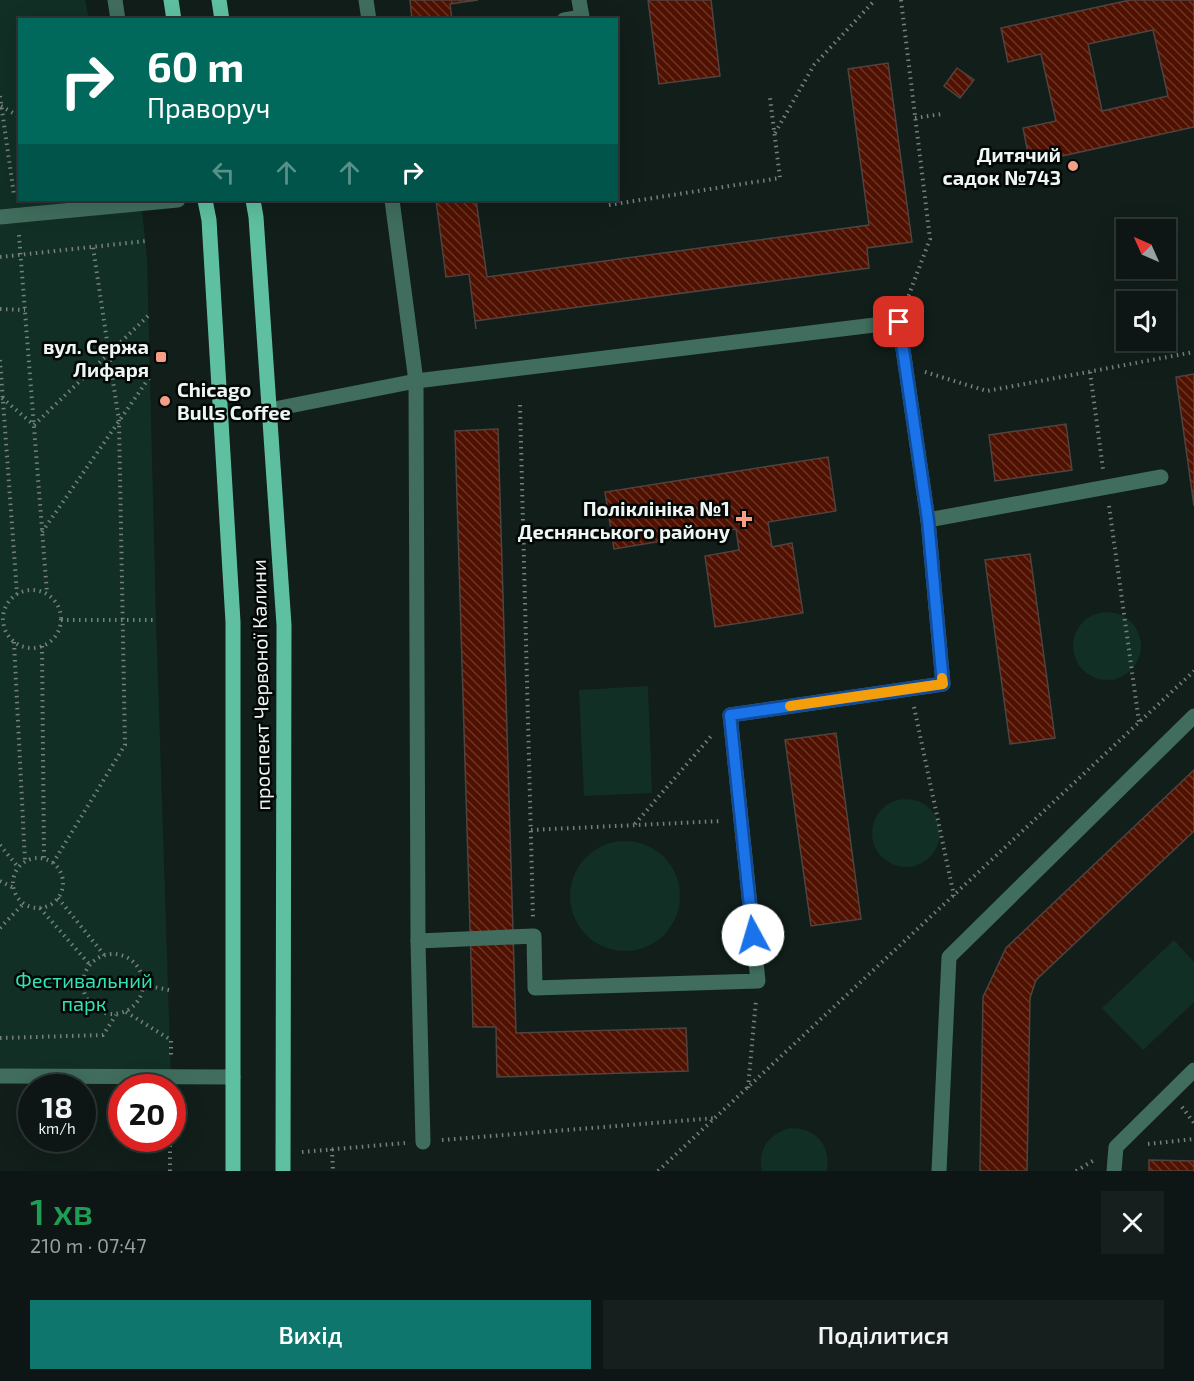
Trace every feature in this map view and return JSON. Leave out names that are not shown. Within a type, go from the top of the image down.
[{"type":"main road","points":[[171,0],[174,18]]},
{"type":"main road","points":[[219,0],[222,18]]},
{"type":"main road","name":"проспект Червоної Калини","points":[[205,201],[209,220],[233,622],[233,1171]]},
{"type":"main road","name":"проспект Червоної Калини","points":[[253,201],[284,625],[283,1171]]},
{"type":"lane","points":[[115,0],[118,18]]},
{"type":"lane","points":[[366,0],[369,18]]},
{"type":"lane","points":[[576,18],[582,17],[579,0]]},
{"type":"lane","points":[[0,217],[167,201]]},
{"type":"lane","points":[[392,201],[416,381],[418,941],[423,1142]]},
{"type":"lane","points":[[269,410],[416,381],[899,322],[928,520],[943,684],[730,715],[758,981],[535,988],[534,936],[418,941]]},
{"type":"lane","points":[[928,520],[1161,477]]},
{"type":"lane","points":[[939,1171],[949,957],[1194,716]]},
{"type":"lane","points":[[1114,1171],[1116,1147],[1194,1070]]},
{"type":"lane","points":[[0,1076],[233,1077]]},
{"type":"path","points":[[775,134],[814,65],[875,0]]},
{"type":"path","points":[[899,322],[930,238],[901,0]]},
{"type":"path","points":[[0,96],[21,255],[47,594]]},
{"type":"path","points":[[609,205],[780,178],[770,98]]},
{"type":"path","points":[[1,106],[18,116]]},
{"type":"path","points":[[915,118],[942,114]]},
{"type":"path","points":[[0,257],[146,242]]},
{"type":"path","points":[[53,863],[125,745],[119,421],[93,247]]},
{"type":"path","points":[[0,309],[25,310]]},
{"type":"path","points":[[34,425],[148,316]]},
{"type":"path","points":[[906,367],[987,391],[1194,352]]},
{"type":"path","points":[[0,360],[17,594]]},
{"type":"path","points":[[1090,372],[1104,477]]},
{"type":"path","points":[[42,532],[149,378]]},
{"type":"path","points":[[1,397],[34,425]]},
{"type":"path","points":[[0,408],[1,397]]},
{"type":"path","points":[[520,405],[534,936]]},
{"type":"path","points":[[1108,500],[1139,722]]},
{"type":"path","points":[[27,590],[37,590],[47,594],[55,600],[61,611],[57,636],[35,649],[24,648],[6,633],[2,622],[4,610],[17,594],[27,590]]},
{"type":"path","points":[[61,620],[156,620]]},
{"type":"path","points":[[14,642],[25,861]]},
{"type":"path","points":[[42,646],[44,859]]},
{"type":"path","points":[[658,1171],[1194,671]]},
{"type":"path","points":[[910,688],[954,896]]},
{"type":"path","points":[[634,825],[730,715]]},
{"type":"path","points":[[531,830],[741,820]]},
{"type":"path","points":[[0,845],[18,867]]},
{"type":"path","points":[[34,858],[53,863],[60,870],[63,879],[62,890],[58,898],[51,905],[40,908],[32,908],[23,904],[16,897],[12,887],[13,876],[18,867],[34,858]]},
{"type":"path","points":[[0,881],[12,887]]},
{"type":"path","points":[[58,898],[105,956]]},
{"type":"path","points":[[0,928],[23,904]]},
{"type":"path","points":[[40,908],[90,966]]},
{"type":"path","points":[[111,954],[124,956],[135,962],[142,973],[144,985],[141,997],[135,1006],[126,1012],[106,1014],[88,1001],[83,989],[84,977],[90,966],[99,957],[105,956],[111,954]]},
{"type":"path","points":[[748,1088],[758,981]]},
{"type":"path","points":[[144,985],[169,990]]},
{"type":"path","points":[[126,1012],[171,1040]]},
{"type":"path","points":[[0,1038],[102,1035],[116,1014]]},
{"type":"path","points":[[284,1153],[716,1118]]},
{"type":"path","points":[[1116,1147],[1194,1139]]},
{"type":"path","points":[[332,1149],[333,1171]]},
{"type":"path","points":[[170,1152],[170,1171]]},
{"type":"green space","name":"Фестивальний парк","points":[[0,0],[85,0],[89,18],[18,18],[18,201],[141,201],[147,257],[171,1074],[108,1074],[108,1077],[96,1077],[96,1074],[18,1074],[18,1076],[0,1076]]},
{"type":"green space","points":[[1107,612],[1120,615],[1131,622],[1138,633],[1141,646],[1138,659],[1131,670],[1120,677],[1107,680],[1094,677],[1083,670],[1076,659],[1073,646],[1076,633],[1083,622],[1094,615]]},
{"type":"green space","points":[[648,686],[652,793],[584,796],[579,690]]},
{"type":"green space","points":[[906,799],[919,802],[930,809],[937,820],[940,833],[937,846],[930,857],[919,864],[906,867],[893,864],[882,857],[875,846],[872,833],[875,820],[882,809],[893,802]]},
{"type":"green space","points":[[625,841],[646,845],[664,857],[676,875],[680,896],[676,917],[664,935],[646,947],[625,951],[604,947],[586,935],[574,917],[570,896],[574,875],[586,857],[604,845]]},
{"type":"green space","points":[[1174,940],[1194,962],[1194,1002],[1143,1050],[1102,1008]]},
{"type":"green space","points":[[790,1128],[807,1131],[820,1140],[827,1153],[827,1171],[762,1171],[761,1156],[766,1144],[776,1134]]},
{"type":"building","points":[[410,0],[478,0],[450,4],[452,18],[412,18]]},
{"type":"building","points":[[648,0],[711,0],[720,76],[659,84]]},
{"type":"building","points":[[1130,0],[1194,0],[1194,127],[1030,163],[1023,128],[1056,121],[1041,54],[1008,62],[1001,28]],"holes":[[[1153,30],[1168,96],[1102,111],[1088,44]]]},
{"type":"building","points":[[888,63],[912,242],[867,248],[869,268],[475,321],[476,329],[469,274],[446,277],[436,201],[476,201],[487,277],[869,225],[848,69]]},
{"type":"building","points":[[957,68],[974,80],[960,98],[944,86]]},
{"type":"building","points":[[1194,374],[1194,506],[1176,377]]},
{"type":"building","points":[[1066,424],[1072,470],[995,481],[989,435]]},
{"type":"building","points":[[498,429],[516,1033],[686,1028],[688,1071],[497,1077],[496,1027],[473,1027],[455,431]]},
{"type":"building","points":[[828,457],[836,511],[768,522],[772,547],[792,543],[803,613],[715,627],[705,556],[739,550],[736,529],[614,549],[605,492]]},
{"type":"building","points":[[1030,554],[1055,738],[1010,744],[985,560]]},
{"type":"building","points":[[836,733],[861,919],[811,926],[785,740]]},
{"type":"building","points":[[1194,770],[1194,831],[1036,980],[1030,998],[1027,1171],[980,1171],[983,997],[1006,948]]},
{"type":"building","points":[[1149,1160],[1194,1161],[1194,1171],[1149,1171]]},
{"type":"slow traffic","points":[[790,706],[943,684],[942,678]]},
{"type":"place","name":"Дитячий садок №743","points":[[1073,166]]},
{"type":"place","name":"вул. Сержа Лифаря","points":[[161,357]]},
{"type":"place","name":"Chicago Bulls Coffee","points":[[165,401]]},
{"type":"place","name":"Поліклініка №1 Деснянського району","points":[[744,519]]},
{"type":"route","points":[[753,935],[730,715],[943,684],[928,520],[899,322]]}]
